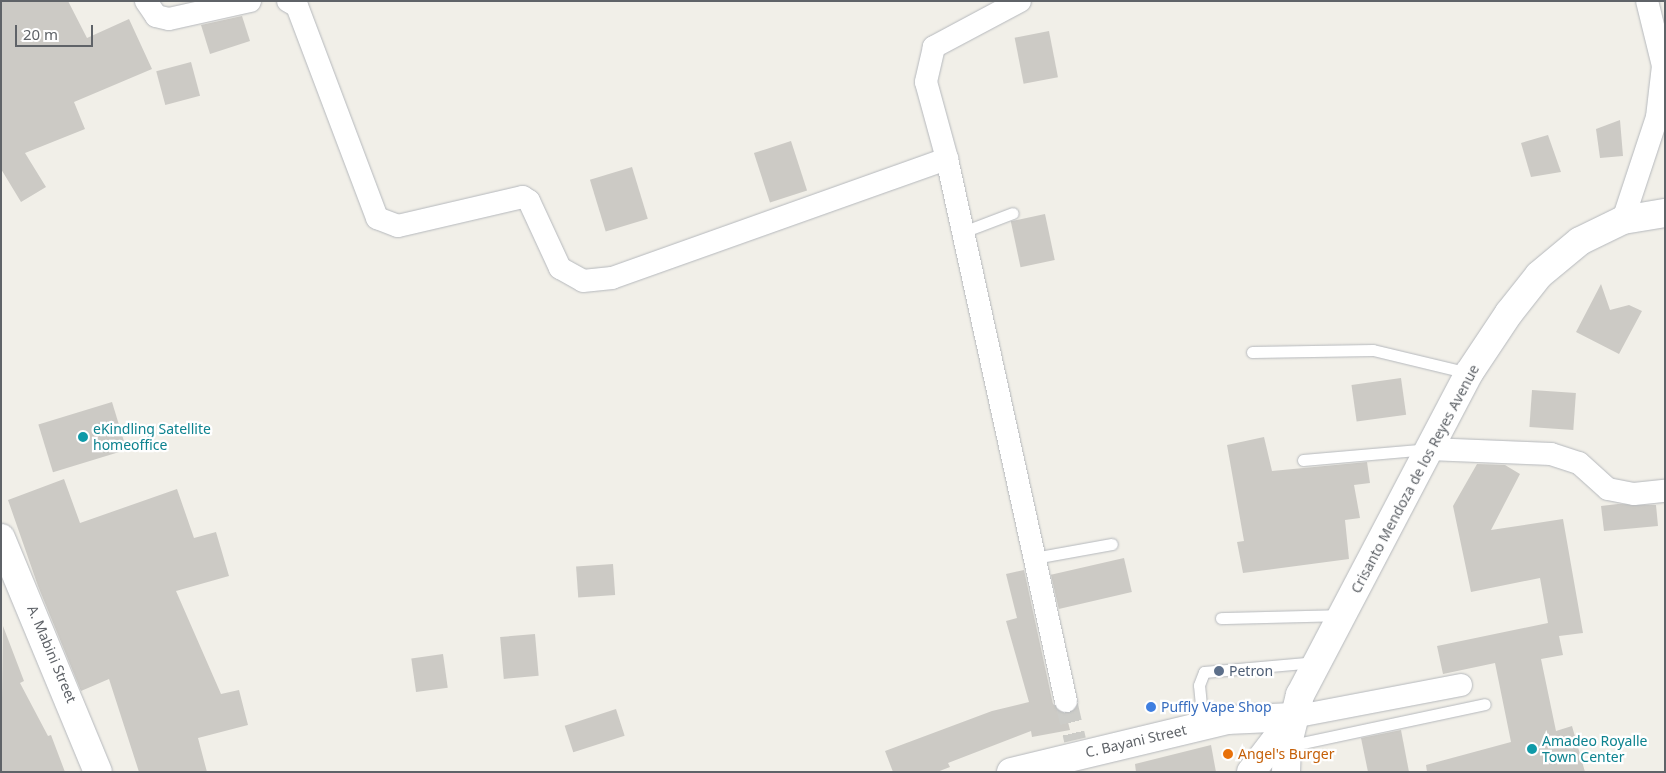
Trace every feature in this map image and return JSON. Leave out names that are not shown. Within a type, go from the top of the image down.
[{"type":"main road","name":"Crisanto Mendoza de los Reyes Avenue","points":[[1286,759],[1293,717],[1319,661],[1469,373],[1539,275],[1580,242],[1623,220],[1665,213]]},
{"type":"main road","name":"A. Mabini Street","points":[[1,538],[98,772]]},
{"type":"main road","name":"C. Bayani Street","points":[[1011,772],[1077,747],[1227,720],[1293,717]]},
{"type":"main road","points":[[1251,772],[1293,717]]},
{"type":"street","points":[[146,1],[156,16],[169,19],[250,1]]},
{"type":"street","points":[[288,1],[297,6],[377,218],[398,226],[523,197],[529,201],[560,268],[583,281],[612,278],[947,160]]},
{"type":"street","points":[[1020,1],[934,47],[926,82],[947,160],[1066,701]]},
{"type":"street","points":[[1623,220],[1657,117],[1663,66],[1647,1]]},
{"type":"street","points":[[1430,449],[1551,454],[1580,464],[1614,491],[1665,491]]},
{"type":"street","points":[[1293,717],[1461,685]]},
{"type":"lane","points":[[963,232],[1013,213]]},
{"type":"lane","points":[[1252,352],[1373,350],[1469,373]]},
{"type":"lane","points":[[1303,460],[1430,449]]},
{"type":"lane","points":[[1034,558],[1112,544]]},
{"type":"lane","points":[[1221,618],[1344,615]]},
{"type":"lane","points":[[1203,725],[1199,686],[1204,672],[1319,661]]},
{"type":"lane","points":[[1286,759],[1485,704]]},
{"type":"building","points":[[1,1],[68,1],[87,38],[129,19],[152,69],[74,102],[85,129],[25,153],[46,187],[21,202],[1,169]]},
{"type":"building","points":[[242,16],[250,41],[210,54],[201,25]]},
{"type":"building","points":[[1049,31],[1058,77],[1024,84],[1015,38]]},
{"type":"building","points":[[191,62],[200,96],[165,105],[156,71]]},
{"type":"building","points":[[1620,120],[1623,156],[1600,158],[1596,129]]},
{"type":"building","points":[[1548,135],[1561,172],[1531,177],[1521,143]]},
{"type":"building","points":[[791,141],[807,190],[770,203],[754,153]]},
{"type":"building","points":[[632,167],[648,219],[606,232],[590,180]]},
{"type":"building","points":[[1045,214],[1055,260],[1021,267],[1011,221]]},
{"type":"building","points":[[1601,284],[1610,310],[1629,305],[1642,311],[1619,354],[1576,332]]},
{"type":"building","points":[[1401,378],[1406,415],[1357,422],[1351,385]]},
{"type":"building","points":[[1532,390],[1576,393],[1573,430],[1529,427]]},
{"type":"building","name":"eKindling Satellite homeoffice","points":[[112,402],[127,450],[53,472],[38,425]]},
{"type":"building","points":[[1264,437],[1272,471],[1367,462],[1370,483],[1354,485],[1360,518],[1345,520],[1349,559],[1243,573],[1237,542],[1244,541],[1227,445]]},
{"type":"building","points":[[1477,464],[1505,465],[1520,474],[1491,530],[1563,519],[1583,633],[1559,636],[1563,655],[1541,659],[1556,731],[1572,726],[1585,772],[1427,772],[1426,765],[1511,742],[1495,663],[1443,674],[1437,646],[1548,623],[1540,578],[1471,592],[1453,506]]},
{"type":"building","points":[[64,479],[80,523],[177,489],[194,538],[216,532],[229,576],[176,591],[221,694],[239,690],[248,725],[198,738],[207,772],[139,772],[109,679],[81,691],[38,586],[8,500]]},
{"type":"building","points":[[1618,504],[1656,505],[1658,526],[1604,531],[1601,506]]},
{"type":"building","points":[[1124,558],[1132,592],[1059,609],[1051,575]]},
{"type":"building","points":[[613,564],[615,595],[578,598],[576,567]]},
{"type":"building","points":[[1024,570],[1053,704],[1066,714],[1070,730],[1032,737],[1031,731],[948,763],[950,767],[937,772],[893,772],[885,751],[992,711],[1029,702],[1006,621],[1017,618],[1006,574]]},
{"type":"building","points":[[3,626],[24,681],[20,683],[48,736],[51,735],[65,772],[1,772]]},
{"type":"building","points":[[535,634],[539,676],[504,679],[500,637]]},
{"type":"building","points":[[443,654],[448,688],[416,692],[411,658]]},
{"type":"building","points":[[616,709],[625,736],[573,752],[565,726]]},
{"type":"building","points":[[1401,730],[1409,772],[1368,772],[1361,738]]},
{"type":"building","points":[[1211,745],[1216,772],[1136,772],[1135,764]]},
{"type":"tunnel","points":[[1066,701],[1075,740]]},
{"type":"place","name":"eKindling Satellite homeoffice","points":[[83,437]]},
{"type":"place","name":"Petron","points":[[1219,671]]},
{"type":"place","name":"Puffly Vape Shop","points":[[1151,707]]},
{"type":"place","name":"Amadeo Royalle Town Center","points":[[1532,749]]},
{"type":"place","name":"Angel's Burger","points":[[1228,754]]}]
